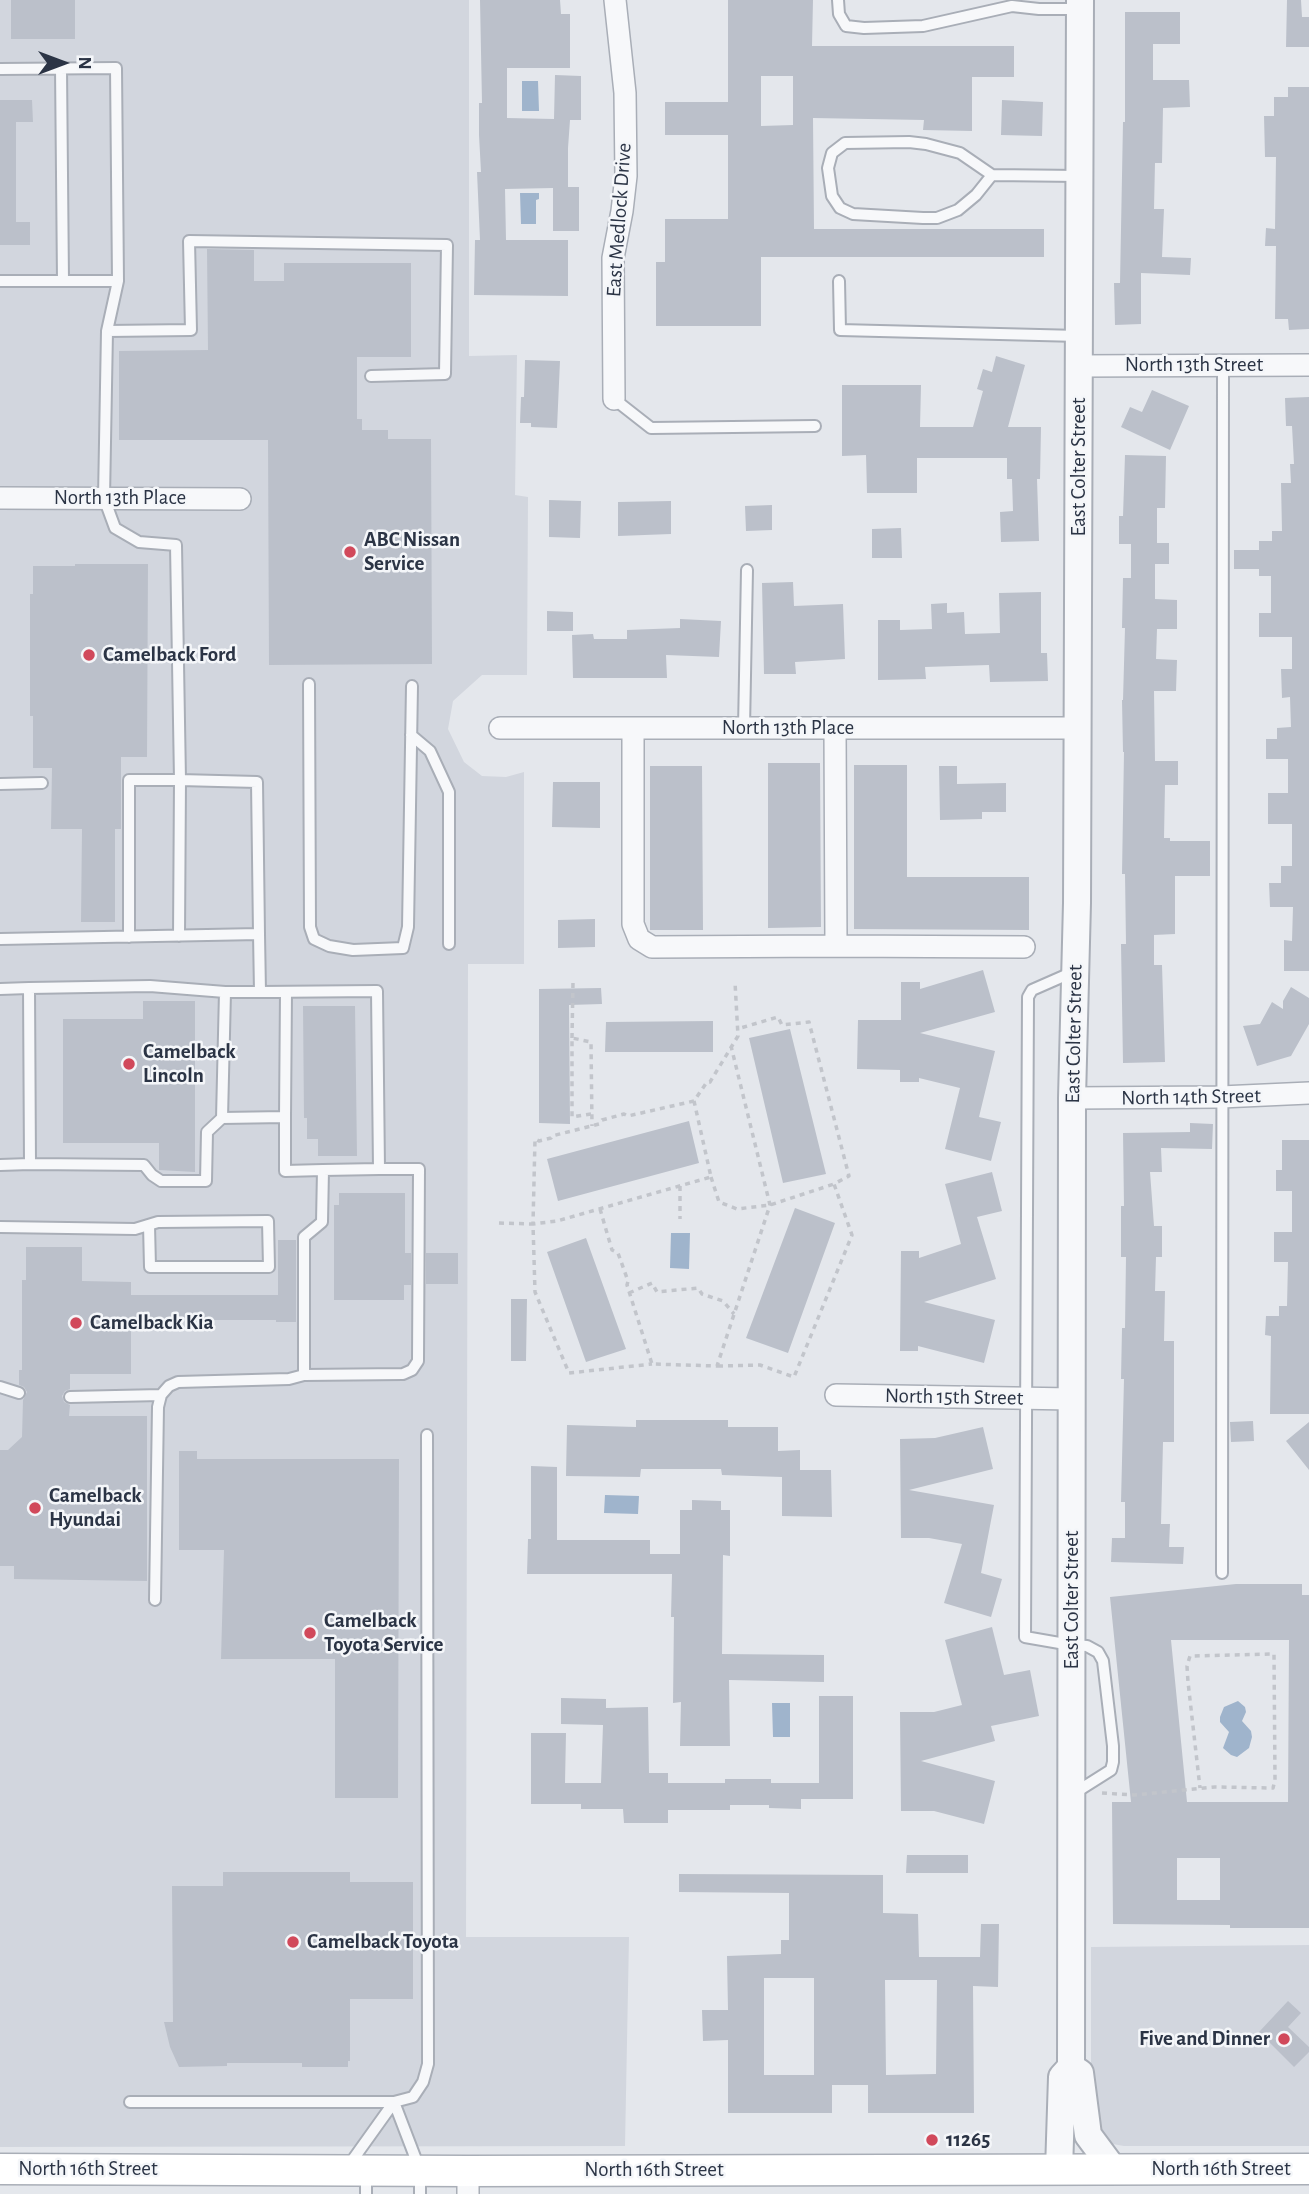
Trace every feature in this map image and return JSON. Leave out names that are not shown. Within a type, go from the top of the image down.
[{"type":"main road","name":"North 16th Street","points":[[0,2169],[468,2182],[1072,2178],[1114,2169],[1309,2169]]},
{"type":"street","name":"East Medlock Drive","points":[[614,399],[613,258],[626,176],[625,93],[615,0]]},
{"type":"street","name":"East Colter Street","points":[[1072,2178],[1062,2077],[1072,2067],[1082,1793],[1072,1646],[1080,4]]},
{"type":"street","name":"North 13th Street","points":[[1079,366],[1309,365]]},
{"type":"street","name":"North 13th Place","points":[[0,498],[240,499]]},
{"type":"street","name":"North 13th Place","points":[[500,728],[1077,728]]},
{"type":"street","points":[[633,728],[632,924],[639,939],[652,947],[1024,947]]},
{"type":"street","points":[[835,728],[836,946]]},
{"type":"street","name":"North 14th Street","points":[[1073,1098],[1221,1097],[1309,1093]]},
{"type":"street","name":"North 15th Street","points":[[836,1395],[1072,1399]]},
{"type":"street","name":"East Colter Street","points":[[1072,2067],[1080,2073],[1088,2135],[1114,2169]]},
{"type":"lane","points":[[838,0],[839,14],[846,26],[864,28],[923,26],[1011,3],[1039,9],[1080,4]]},
{"type":"lane","points":[[61,68],[63,281]]},
{"type":"lane","points":[[0,69],[116,68],[118,281],[107,331],[104,498],[115,528],[139,542],[176,545],[180,780],[179,936]]},
{"type":"lane","points":[[992,174],[976,195],[958,210],[937,218],[923,218],[853,214],[840,208],[832,197],[828,168],[832,153],[845,143],[909,142],[960,153],[992,174],[1079,176]]},
{"type":"lane","points":[[107,331],[191,330],[188,241],[447,245],[444,374],[371,376]]},
{"type":"lane","points":[[0,281],[118,281]]},
{"type":"lane","points":[[839,281],[840,330],[1079,336]]},
{"type":"lane","points":[[1222,1573],[1223,365]]},
{"type":"lane","points":[[614,399],[651,428],[815,426]]},
{"type":"lane","points":[[744,728],[747,570]]},
{"type":"lane","points":[[309,684],[310,927],[314,939],[329,946],[353,950],[403,948],[408,927],[412,686]]},
{"type":"lane","points":[[411,735],[430,751],[449,792],[450,944]]},
{"type":"lane","points":[[129,937],[129,780],[257,782],[260,992]]},
{"type":"lane","points":[[0,784],[42,783]]},
{"type":"lane","points":[[0,939],[258,934]]},
{"type":"lane","points":[[1076,971],[1032,990],[1028,997],[1025,1637],[1072,1646],[1087,1646],[1098,1652],[1103,1661],[1113,1762],[1111,1770],[1082,1793]]},
{"type":"lane","points":[[0,989],[150,986],[225,992],[377,991],[379,1169]]},
{"type":"lane","points":[[29,988],[30,1164]]},
{"type":"lane","points":[[222,1118],[225,992]]},
{"type":"lane","points":[[155,1600],[158,1407],[161,1395],[169,1386],[178,1382],[289,1379],[304,1375],[403,1374],[412,1370],[418,1361],[419,1169],[285,1171],[286,992]]},
{"type":"lane","points":[[0,1165],[144,1165],[161,1181],[206,1181],[207,1132],[222,1118],[285,1118]]},
{"type":"lane","points":[[304,1375],[304,1237],[322,1222],[323,1170]]},
{"type":"lane","points":[[0,1227],[135,1228],[158,1222],[268,1221],[269,1267],[150,1267],[149,1225]]},
{"type":"lane","points":[[0,1387],[19,1393]]},
{"type":"lane","points":[[69,1397],[161,1395]]},
{"type":"lane","points":[[130,2102],[394,2102],[413,2097],[423,2082],[428,2064],[427,1435]]},
{"type":"lane","points":[[359,2178],[394,2102]]},
{"type":"lane","points":[[394,2102],[420,2182]]},
{"type":"path","points":[[573,982],[572,1117],[591,1114]]},
{"type":"path","points":[[735,982],[738,1036],[710,1082],[707,1082],[694,1101],[628,1116],[624,1114],[551,1138],[535,1139],[535,1292],[569,1373],[652,1364],[760,1365],[794,1377],[852,1235],[834,1184]]},
{"type":"path","points":[[694,1101],[719,1202],[737,1209],[770,1205],[834,1184],[849,1176],[808,1022],[782,1025],[778,1017],[737,1029]]},
{"type":"path","points":[[572,1038],[591,1042],[592,1126]]},
{"type":"path","points":[[717,1366],[770,1205],[731,1046]]},
{"type":"path","points":[[499,1223],[533,1224],[557,1221],[711,1177]]},
{"type":"path","points":[[680,1186],[680,1219]]},
{"type":"path","points":[[600,1209],[612,1250],[618,1253],[628,1280],[626,1285],[652,1364]]},
{"type":"path","points":[[629,1293],[652,1283],[657,1292],[698,1288],[702,1294],[723,1301],[734,1314]]},
{"type":"path","points":[[1082,1793],[1134,1796],[1200,1788],[1273,1788],[1274,1654],[1190,1656],[1187,1666],[1188,1682],[1200,1788]]},
{"type":"shaded area","points":[[0,0],[469,0],[469,356],[517,355],[515,495],[528,497],[527,675],[482,675],[453,701],[448,729],[464,762],[482,776],[506,777],[524,772],[524,964],[468,964],[466,1937],[629,1937],[625,2146],[0,2147]]},
{"type":"shaded area","points":[[1309,1945],[1309,2146],[1124,2146],[1107,2143],[1091,2116],[1091,1947]]},
{"type":"water","points":[[522,81],[538,81],[539,111],[522,111]]},
{"type":"water","points":[[520,193],[539,193],[539,199],[536,200],[536,224],[521,224]]},
{"type":"water","points":[[671,1233],[690,1233],[689,1269],[670,1268]]},
{"type":"water","points":[[605,1495],[639,1496],[638,1514],[604,1513]]},
{"type":"water","points":[[1238,1701],[1245,1707],[1242,1721],[1251,1731],[1252,1737],[1249,1748],[1237,1757],[1223,1748],[1229,1732],[1220,1722],[1220,1717],[1224,1707]]},
{"type":"water","points":[[772,1703],[790,1703],[790,1737],[773,1737]]},
{"type":"building","points":[[11,0],[75,0],[75,39],[11,39]]},
{"type":"building","points":[[480,0],[560,0],[561,14],[570,14],[570,68],[507,68],[507,118],[554,119],[555,75],[581,76],[581,120],[570,120],[568,148],[568,187],[579,187],[579,231],[553,231],[553,188],[505,189],[506,240],[568,240],[568,296],[474,295],[475,240],[480,240],[477,172],[481,172]]},
{"type":"building","points":[[728,0],[813,0],[812,46],[1014,46],[1014,77],[972,77],[972,131],[923,130],[924,120],[813,118],[814,229],[1044,229],[1044,257],[761,257],[761,326],[656,326],[656,262],[665,262],[665,219],[728,219],[728,135],[665,135],[665,102],[728,102]],"holes":[[[761,76],[793,76],[793,125],[761,126]]]},
{"type":"building","points":[[1287,0],[1301,0],[1302,17],[1309,17],[1309,47],[1286,47]]},
{"type":"building","points":[[1125,12],[1180,12],[1180,44],[1153,44],[1153,80],[1189,80],[1190,107],[1163,108],[1162,163],[1155,163],[1154,209],[1164,209],[1162,257],[1191,258],[1190,275],[1141,273],[1141,324],[1115,325],[1114,283],[1120,283]]},
{"type":"building","points":[[1288,87],[1309,87],[1309,329],[1289,330],[1288,319],[1275,319],[1276,246],[1265,246],[1266,228],[1275,229],[1276,157],[1265,157],[1264,116],[1274,116],[1274,97],[1288,97]]},
{"type":"building","points":[[0,100],[32,100],[33,122],[16,122],[16,222],[30,222],[30,245],[0,245]]},
{"type":"building","points":[[1002,100],[1043,102],[1042,136],[1001,135]]},
{"type":"building","name":"ABC Nissan Service","points":[[207,249],[254,250],[254,281],[284,281],[284,263],[411,263],[411,357],[357,357],[357,419],[362,419],[362,430],[388,430],[388,439],[431,439],[432,664],[269,665],[268,440],[119,440],[119,351],[208,350]]},
{"type":"building","points":[[996,356],[1025,365],[1008,427],[1041,427],[1040,479],[1037,479],[1039,541],[1001,542],[1000,512],[1013,511],[1012,479],[1007,479],[1007,458],[917,458],[917,493],[867,493],[866,455],[842,456],[842,385],[921,385],[920,427],[973,427],[983,391],[977,389],[983,369],[992,372]]},
{"type":"building","points":[[525,360],[560,361],[557,428],[531,427],[531,423],[520,423]]},
{"type":"building","points":[[1152,390],[1189,406],[1170,450],[1121,427],[1130,407],[1142,412]]},
{"type":"building","points":[[1309,397],[1309,971],[1284,971],[1284,940],[1292,941],[1293,907],[1270,907],[1269,883],[1281,883],[1281,866],[1292,866],[1292,824],[1268,824],[1268,793],[1288,793],[1288,759],[1266,759],[1266,739],[1277,739],[1277,728],[1291,727],[1290,697],[1282,698],[1281,669],[1292,669],[1292,637],[1259,637],[1259,613],[1271,613],[1271,576],[1259,576],[1259,569],[1234,569],[1234,550],[1259,550],[1259,541],[1272,541],[1272,531],[1282,531],[1281,483],[1291,483],[1290,464],[1294,464],[1292,426],[1286,426],[1285,398]]},
{"type":"building","points":[[1125,455],[1166,456],[1165,508],[1157,508],[1157,543],[1169,543],[1169,564],[1155,564],[1155,599],[1177,600],[1177,629],[1157,629],[1156,659],[1177,660],[1176,691],[1154,691],[1155,761],[1178,761],[1178,785],[1165,785],[1164,838],[1170,838],[1170,841],[1210,841],[1210,876],[1175,876],[1175,934],[1154,935],[1154,965],[1162,965],[1165,1062],[1123,1063],[1121,944],[1126,944],[1125,874],[1122,874],[1122,700],[1125,628],[1122,628],[1123,578],[1131,578],[1131,544],[1119,544],[1119,516],[1123,516]]},
{"type":"building","points":[[549,500],[581,501],[580,538],[549,537]]},
{"type":"building","points":[[671,501],[671,534],[618,536],[618,502]]},
{"type":"building","points":[[772,505],[772,530],[746,531],[745,506]]},
{"type":"building","points":[[901,528],[902,558],[872,558],[872,529]]},
{"type":"building","name":"Camelback Ford","points":[[148,564],[147,757],[121,757],[121,829],[115,829],[115,922],[81,922],[82,829],[51,829],[52,768],[33,768],[33,716],[30,716],[30,594],[33,594],[33,566]]},
{"type":"building","points":[[793,582],[794,606],[843,604],[845,659],[795,662],[796,674],[764,674],[762,583]]},
{"type":"building","points":[[1041,592],[1041,653],[1047,653],[1048,681],[990,682],[989,665],[925,667],[926,679],[878,680],[878,620],[900,620],[900,630],[932,629],[931,604],[947,603],[947,613],[964,612],[965,634],[1000,633],[999,593]]},
{"type":"building","points":[[547,611],[573,612],[573,631],[547,631]]},
{"type":"building","points":[[680,619],[721,621],[719,657],[666,655],[667,678],[573,678],[572,635],[593,634],[594,639],[627,639],[627,630],[680,628]]},
{"type":"building","points":[[768,763],[820,763],[821,927],[768,928]]},
{"type":"building","points":[[854,765],[907,765],[907,877],[1029,877],[1029,930],[854,929]]},
{"type":"building","points":[[650,766],[702,766],[703,930],[650,930]]},
{"type":"building","points":[[939,766],[957,766],[957,784],[1006,783],[1006,812],[982,812],[982,819],[940,820]]},
{"type":"building","points":[[553,782],[600,782],[600,828],[552,827]]},
{"type":"building","points":[[595,919],[595,947],[558,948],[558,920]]},
{"type":"building","points":[[983,970],[995,1012],[920,1033],[995,1051],[979,1117],[1001,1122],[991,1161],[945,1149],[960,1088],[919,1078],[919,1082],[900,1082],[900,1070],[857,1069],[858,1020],[901,1020],[901,982],[920,982],[920,989]]},
{"type":"building","points":[[1291,987],[1309,998],[1309,1024],[1291,1056],[1257,1066],[1243,1026],[1260,1024],[1272,1002],[1283,1009],[1283,1001]]},
{"type":"building","points":[[601,988],[602,1004],[569,1005],[570,1124],[539,1123],[539,989]]},
{"type":"building","name":"Camelback Lincoln","points":[[143,1001],[195,1001],[195,1172],[159,1170],[159,1143],[63,1143],[63,1019],[143,1019]]},
{"type":"building","points":[[303,1006],[355,1006],[357,1156],[318,1156],[318,1139],[307,1139],[307,1118],[304,1118]]},
{"type":"building","points":[[713,1021],[713,1052],[605,1052],[606,1022]]},
{"type":"building","points":[[790,1029],[826,1174],[783,1183],[749,1038]]},
{"type":"building","points":[[689,1121],[699,1163],[558,1201],[547,1159]]},
{"type":"building","points":[[1190,1123],[1213,1124],[1212,1149],[1161,1148],[1162,1172],[1150,1172],[1154,1226],[1162,1226],[1162,1257],[1156,1257],[1155,1291],[1165,1291],[1164,1341],[1174,1341],[1174,1442],[1163,1442],[1161,1524],[1170,1524],[1169,1547],[1184,1547],[1183,1564],[1111,1562],[1112,1538],[1125,1538],[1125,1502],[1121,1502],[1124,1379],[1121,1379],[1122,1328],[1125,1328],[1126,1257],[1121,1257],[1121,1206],[1124,1206],[1123,1133],[1190,1132]]},
{"type":"building","points":[[1282,1140],[1309,1140],[1309,1414],[1270,1414],[1271,1336],[1265,1335],[1266,1316],[1279,1316],[1279,1306],[1287,1306],[1288,1262],[1274,1262],[1274,1232],[1292,1232],[1292,1191],[1276,1191],[1276,1170],[1282,1170]]},
{"type":"building","points":[[992,1172],[1002,1211],[977,1217],[996,1279],[924,1302],[995,1320],[984,1363],[918,1346],[918,1351],[900,1351],[901,1251],[919,1251],[919,1258],[961,1244],[945,1184]]},
{"type":"building","points":[[339,1193],[405,1193],[405,1253],[411,1253],[411,1285],[404,1285],[404,1300],[334,1300],[334,1205],[339,1205]]},
{"type":"building","points":[[795,1208],[835,1223],[788,1353],[746,1338]]},
{"type":"building","points":[[586,1238],[626,1349],[586,1362],[547,1252]]},
{"type":"building","points":[[278,1240],[296,1240],[296,1322],[131,1320],[131,1374],[70,1374],[70,1389],[62,1396],[64,1402],[70,1405],[69,1416],[147,1416],[147,1581],[14,1579],[14,1566],[0,1566],[0,1450],[8,1450],[22,1437],[23,1400],[27,1392],[19,1385],[19,1370],[22,1370],[22,1280],[26,1280],[26,1247],[82,1247],[82,1281],[131,1282],[131,1295],[278,1295]]},
{"type":"building","points":[[426,1253],[458,1253],[458,1284],[426,1284]]},
{"type":"building","points":[[511,1299],[527,1299],[526,1361],[511,1361]]},
{"type":"building","points":[[636,1420],[728,1420],[728,1427],[778,1427],[778,1451],[800,1450],[800,1470],[831,1470],[832,1517],[782,1516],[782,1477],[722,1475],[721,1469],[641,1469],[640,1477],[566,1476],[567,1425],[636,1427]]},
{"type":"building","points":[[1253,1421],[1254,1441],[1231,1442],[1230,1422]]},
{"type":"building","points":[[1309,1422],[1309,1470],[1286,1441]]},
{"type":"building","points":[[983,1427],[993,1469],[909,1490],[994,1505],[981,1573],[1002,1579],[991,1617],[944,1603],[962,1544],[929,1538],[901,1538],[900,1439],[935,1438]]},
{"type":"building","name":"Camelback Toyota Service","points":[[179,1451],[197,1451],[197,1459],[399,1459],[398,1798],[335,1798],[335,1659],[221,1659],[224,1550],[179,1550]]},
{"type":"building","points":[[531,1466],[557,1467],[557,1540],[650,1540],[650,1554],[680,1554],[680,1510],[692,1510],[692,1500],[721,1501],[721,1510],[730,1510],[730,1556],[723,1555],[722,1654],[824,1655],[824,1682],[729,1680],[730,1746],[680,1746],[681,1702],[673,1703],[672,1574],[527,1574],[528,1539],[531,1539]]},
{"type":"building","points":[[1236,1584],[1302,1584],[1302,1595],[1309,1595],[1309,1928],[1113,1924],[1112,1802],[1131,1802],[1110,1597]],"holes":[[[1171,1640],[1289,1640],[1288,1802],[1187,1802]],[[1177,1858],[1220,1858],[1220,1900],[1177,1900]]]},
{"type":"building","points":[[992,1627],[1004,1675],[1030,1670],[1039,1716],[991,1726],[995,1741],[921,1761],[995,1781],[984,1824],[934,1811],[901,1811],[900,1712],[934,1712],[962,1705],[945,1640]]},
{"type":"building","points":[[819,1696],[853,1696],[853,1799],[801,1799],[801,1809],[769,1808],[769,1805],[730,1805],[730,1810],[668,1810],[668,1823],[624,1823],[623,1809],[581,1809],[581,1804],[531,1804],[531,1733],[566,1733],[565,1783],[601,1783],[603,1725],[561,1724],[561,1698],[606,1699],[606,1708],[648,1707],[649,1773],[668,1773],[668,1783],[725,1783],[725,1779],[771,1779],[771,1783],[819,1783]]},
{"type":"building","points":[[907,1855],[968,1855],[968,1873],[906,1873]]},
{"type":"building","name":"Camelback Toyota","points":[[223,1872],[350,1872],[350,1882],[413,1882],[413,1999],[350,1999],[348,2067],[302,2067],[302,2063],[227,2063],[227,2066],[179,2067],[170,2047],[164,2022],[173,2022],[172,1886],[223,1886]]},
{"type":"building","points":[[679,1874],[883,1875],[883,1913],[918,1914],[919,1957],[980,1957],[981,1924],[999,1924],[998,1987],[973,1986],[974,2113],[868,2113],[868,2085],[832,2085],[832,2113],[728,2113],[728,2040],[703,2041],[702,2010],[728,2010],[727,1956],[781,1954],[781,1940],[789,1940],[789,1893],[679,1892]],"holes":[[[764,1978],[814,1978],[814,2075],[764,2075]],[[885,1980],[937,1980],[936,2074],[886,2075]]]},
{"type":"building","name":"Five and Dinner","points":[[1288,2001],[1301,2013],[1288,2027],[1309,2047],[1309,2052],[1294,2067],[1259,2032]]},
{"type":"place","name":"ABC Nissan Service","points":[[350,552]]},
{"type":"place","name":"Camelback Ford","points":[[89,655]]},
{"type":"place","name":"Camelback Lincoln","points":[[129,1064]]},
{"type":"place","name":"Camelback Kia","points":[[76,1323]]},
{"type":"place","name":"Camelback Hyundai","points":[[35,1508]]},
{"type":"place","name":"Camelback Toyota Service","points":[[310,1633]]},
{"type":"place","name":"Camelback Toyota","points":[[293,1942]]},
{"type":"place","name":"Five and Dinner","points":[[1284,2039]]},
{"type":"place","name":"11265","points":[[932,2140]]}]
